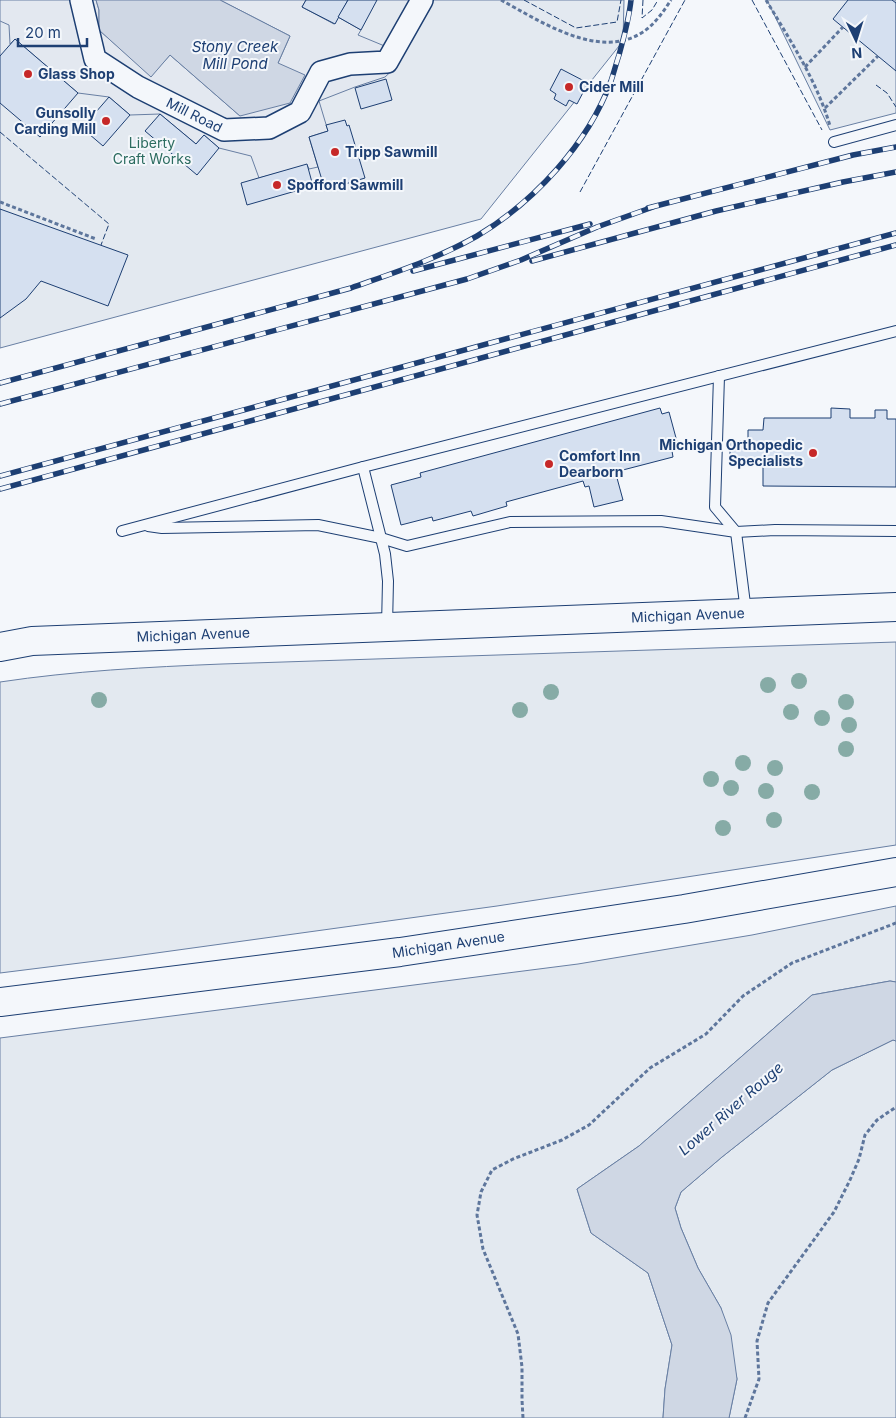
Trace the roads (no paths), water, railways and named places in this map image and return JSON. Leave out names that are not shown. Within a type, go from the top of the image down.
[{"type":"main road","name":"Michigan Avenue","points":[[0,647],[32,641],[896,607]]},
{"type":"main road","name":"Michigan Avenue","points":[[0,1002],[410,950],[684,909],[896,872]]},
{"type":"street","name":"Mill Road","points":[[81,0],[95,58],[138,87],[224,130],[269,128],[300,112],[322,72],[350,64],[387,62],[422,0]]},
{"type":"lane","points":[[834,142],[896,125]]},
{"type":"lane","points":[[122,531],[362,467],[896,331]]},
{"type":"lane","points":[[719,376],[716,507],[736,532],[746,613]]},
{"type":"lane","points":[[362,467],[385,554],[388,581],[387,627]]},
{"type":"lane","points":[[142,526],[162,528],[318,525],[381,538],[407,546],[510,522],[661,521],[736,532],[775,530],[896,531]]},
{"type":"water","name":"Stony Creek Mill Pond","points":[[96,0],[220,0],[290,36],[278,63],[305,75],[290,103],[240,116],[170,55],[151,77],[99,30],[99,10]]},
{"type":"water","name":"Lower River Rouge","points":[[890,981],[896,982],[896,1041],[893,1040],[832,1070],[681,1192],[675,1208],[681,1228],[698,1268],[721,1308],[731,1335],[737,1379],[729,1418],[663,1418],[665,1389],[672,1345],[648,1273],[591,1233],[577,1189],[639,1146],[812,995]]},
{"type":"railway","points":[[0,383],[351,288],[431,259],[477,236],[519,206],[538,189],[574,149],[601,104],[611,81],[624,35],[631,0]]},
{"type":"railway","points":[[648,208],[853,155],[896,147]]},
{"type":"railway","points":[[532,261],[716,211],[896,172]]},
{"type":"railway","points":[[0,404],[467,279],[521,260],[597,227],[653,207]]},
{"type":"railway","points":[[413,271],[590,224]]},
{"type":"railway","points":[[0,476],[896,233]]},
{"type":"railway","points":[[0,489],[896,245]]},
{"type":"place","name":"Glass Shop","points":[[28,74]]},
{"type":"place","name":"Cider Mill","points":[[569,87]]},
{"type":"place","name":"Gunsolly Carding Mill","points":[[106,121]]},
{"type":"place","name":"Tripp Sawmill","points":[[335,152]]},
{"type":"place","name":"Spofford Sawmill","points":[[277,185]]},
{"type":"place","name":"Michigan Orthopedic Specialists","points":[[813,453]]},
{"type":"place","name":"Comfort Inn Dearborn","points":[[549,464]]},
{"type":"park label","name":"Liberty Craft Works","points":[[152,152]]}]
